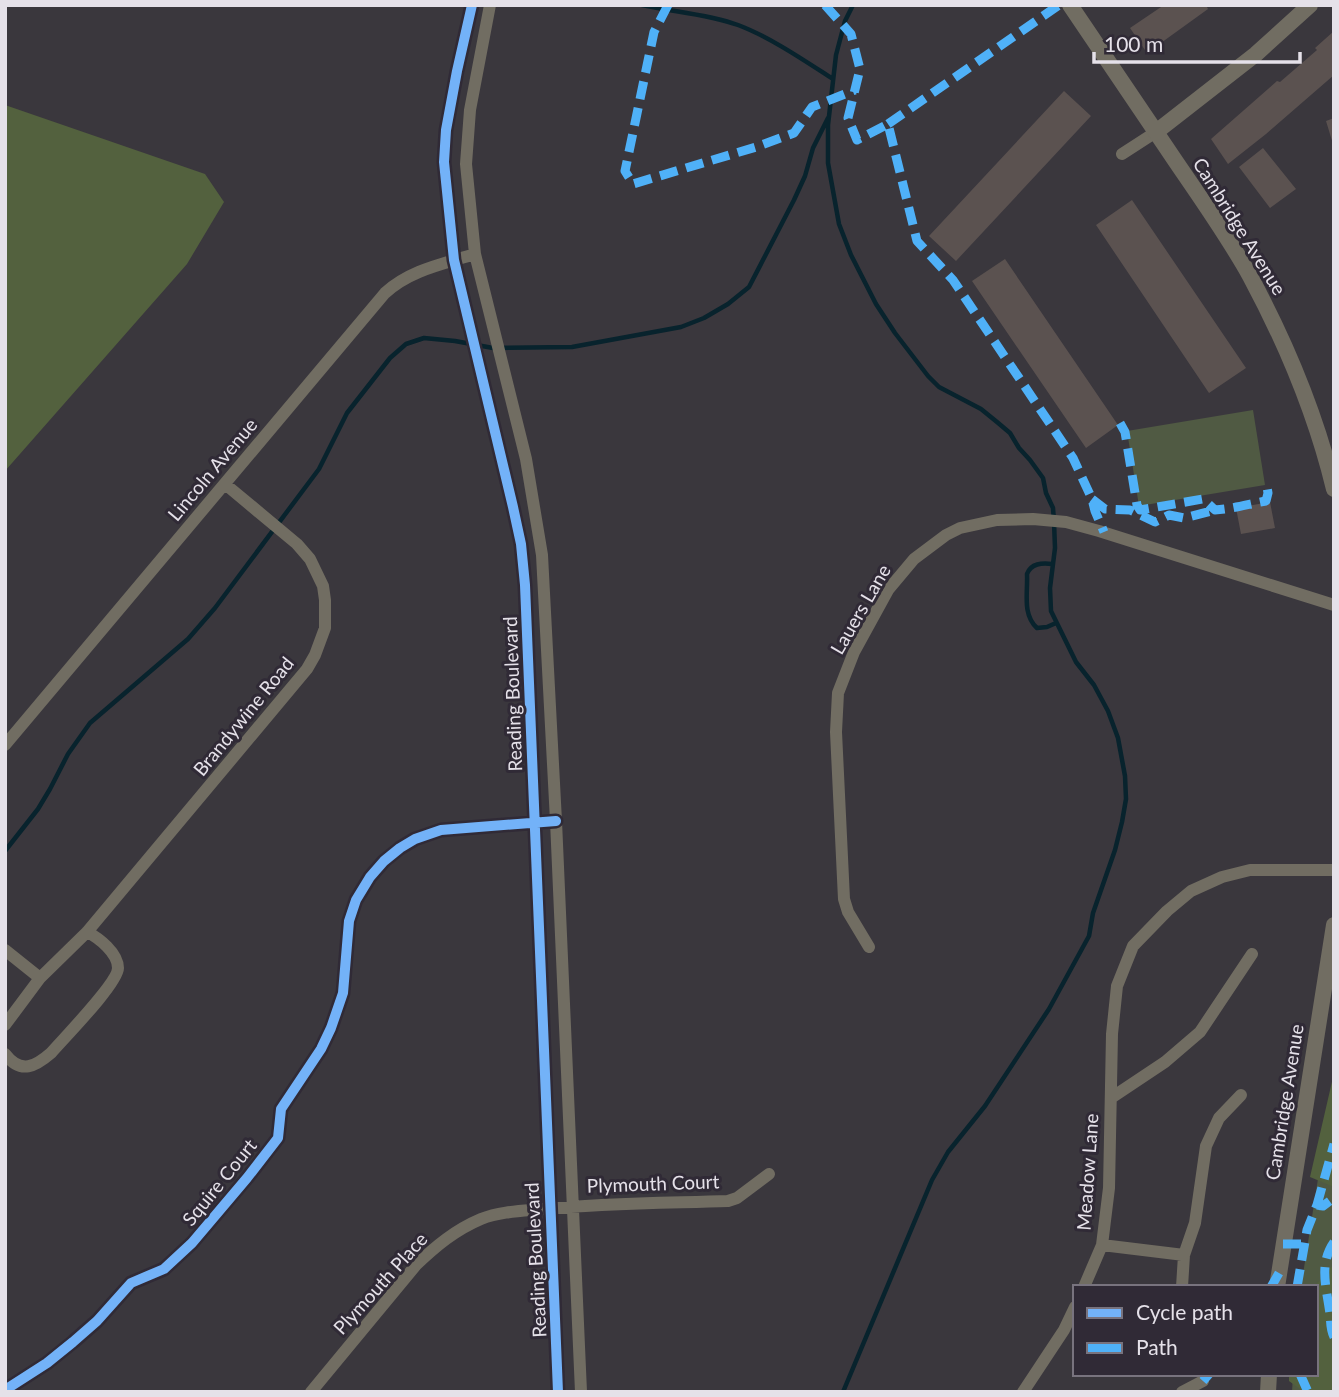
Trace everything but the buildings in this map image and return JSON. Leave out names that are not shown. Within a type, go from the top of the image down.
[{"type":"street","name":"Reading Boulevard","points":[[472,5],[457,71],[444,162],[454,260],[521,544],[528,628],[558,1392]]},
{"type":"street","name":"Reading Boulevard","points":[[490,5],[470,110],[466,164],[475,254],[526,459],[542,555],[581,1392]]},
{"type":"street","name":"Cambridge Avenue","points":[[1070,5],[1248,274],[1273,320],[1301,384],[1334,489]]},
{"type":"street","points":[[1122,154],[1156,132],[1256,54],[1310,5]]},
{"type":"street","name":"Lincoln Avenue","points":[[5,745],[385,293],[408,276],[475,254]]},
{"type":"street","name":"Brandywine Road","points":[[5,1025],[40,978],[87,932],[307,670],[326,628],[323,586],[310,559],[297,544],[225,484]]},
{"type":"street","name":"Lauers Lane","points":[[869,947],[848,912],[844,900],[836,732],[838,694],[854,652],[888,590],[905,568],[925,549],[960,528],[982,523],[1016,519],[1066,522],[1334,606]]},
{"type":"street","name":"Squire Court","points":[[9,1387],[73,1342],[97,1321],[131,1283],[164,1269],[192,1243],[278,1138],[281,1109],[313,1063],[331,1028],[342,993],[349,920],[360,892],[384,861],[415,839],[441,830],[556,821]]},
{"type":"street","name":"Meadow Lane","points":[[1085,1285],[1102,1245],[1109,1188],[1112,1034],[1117,986],[1133,946],[1191,891],[1222,877],[1250,870],[1334,870]]},
{"type":"street","name":"Cambridge Avenue","points":[[1278,1285],[1334,925]]},
{"type":"street","points":[[5,1054],[20,1066],[35,1065],[51,1053],[110,986],[118,971],[114,956],[95,936],[87,932]]},
{"type":"street","points":[[5,950],[40,978]]},
{"type":"street","name":"Meadow Lane","points":[[1111,1098],[1165,1062],[1200,1032],[1252,954]]},
{"type":"street","points":[[1182,1285],[1184,1255],[1195,1223],[1206,1146],[1219,1118],[1241,1096]]},
{"type":"street","name":"Plymouth Court","points":[[573,1206],[727,1201],[737,1198],[769,1174]]},
{"type":"street","name":"Plymouth Place","points":[[311,1392],[433,1248],[462,1228],[483,1219],[510,1212],[573,1206]]},
{"type":"street","points":[[1102,1245],[1184,1255]]},
{"type":"street","points":[[1023,1392],[1064,1330],[1073,1311]]},
{"type":"street","points":[[1182,1392],[1203,1382]]},
{"type":"green space","points":[[5,105],[205,174],[224,202],[187,264],[5,471]]},
{"type":"green space","points":[[1253,410],[1265,485],[1139,506],[1127,431]]},
{"type":"green space","points":[[1334,1073],[1334,1187],[1310,1177]]},
{"type":"green space","points":[[1334,1077],[1334,1392],[1292,1392],[1293,1376],[1318,1376],[1318,1285],[1301,1285]]},
{"type":"green space","points":[[1334,1264],[1334,1392],[1304,1392],[1289,1381],[1289,1376],[1318,1376],[1318,1285],[1316,1285]]},
{"type":"waterway","points":[[642,5],[738,25],[775,43],[833,79]]},
{"type":"waterway","points":[[843,1392],[932,1180],[948,1152],[985,1106],[1049,1009],[1089,936],[1093,913],[1115,850],[1126,799],[1118,738],[1108,711],[1094,685],[1076,662],[1051,611],[1054,522],[1053,508],[1043,478],[1010,433],[981,409],[939,387],[928,376],[876,304],[851,255],[839,224],[828,163],[828,125],[836,55],[845,21],[853,5]]},
{"type":"waterway","points":[[5,851],[38,809],[68,754],[90,723],[188,639],[215,608],[319,469],[347,413],[390,358],[406,344],[424,338],[493,348],[572,347],[681,327],[704,318],[749,287],[794,200],[813,148],[828,118]]},
{"type":"waterway","points":[[1052,564],[1037,564],[1029,570],[1027,603],[1029,616],[1037,628],[1056,623]]},
{"type":"marked path","points":[[668,5],[654,32],[625,171],[633,184],[794,133],[812,107],[855,90]]},
{"type":"marked path","points":[[825,5],[851,34],[860,69],[848,118],[857,140],[888,124],[917,241],[953,280],[1073,458],[1104,532]]},
{"type":"marked path","points":[[888,124],[1059,5]]},
{"type":"marked path","points":[[1120,423],[1125,432],[1140,510],[1203,499],[1215,510],[1234,508],[1266,501],[1267,487]]},
{"type":"marked path","points":[[1092,499],[1105,509],[1130,510],[1155,522],[1169,515],[1184,518],[1215,510]]},
{"type":"marked path","points":[[1317,1205],[1334,1144]]},
{"type":"marked path","points":[[1297,1285],[1307,1230],[1317,1205],[1323,1206],[1334,1198]]},
{"type":"marked path","points":[[1334,1242],[1325,1268],[1334,1337]]},
{"type":"marked path","points":[[1283,1244],[1305,1244]]},
{"type":"marked path","points":[[1272,1285],[1279,1273]]},
{"type":"marked path","points":[[1203,1381],[1207,1376]]},
{"type":"marked path","points":[[1301,1376],[1308,1392]]},
{"type":"cycle path","points":[[472,5],[446,130],[444,162],[454,260],[513,507],[521,544],[525,585],[558,1392]]},
{"type":"cycle path","points":[[5,1390],[47,1363],[73,1342],[97,1321],[131,1283],[164,1269],[192,1243],[278,1138],[281,1109],[321,1049],[343,993],[349,921],[356,900],[384,861],[415,839],[441,830],[556,821]]}]
